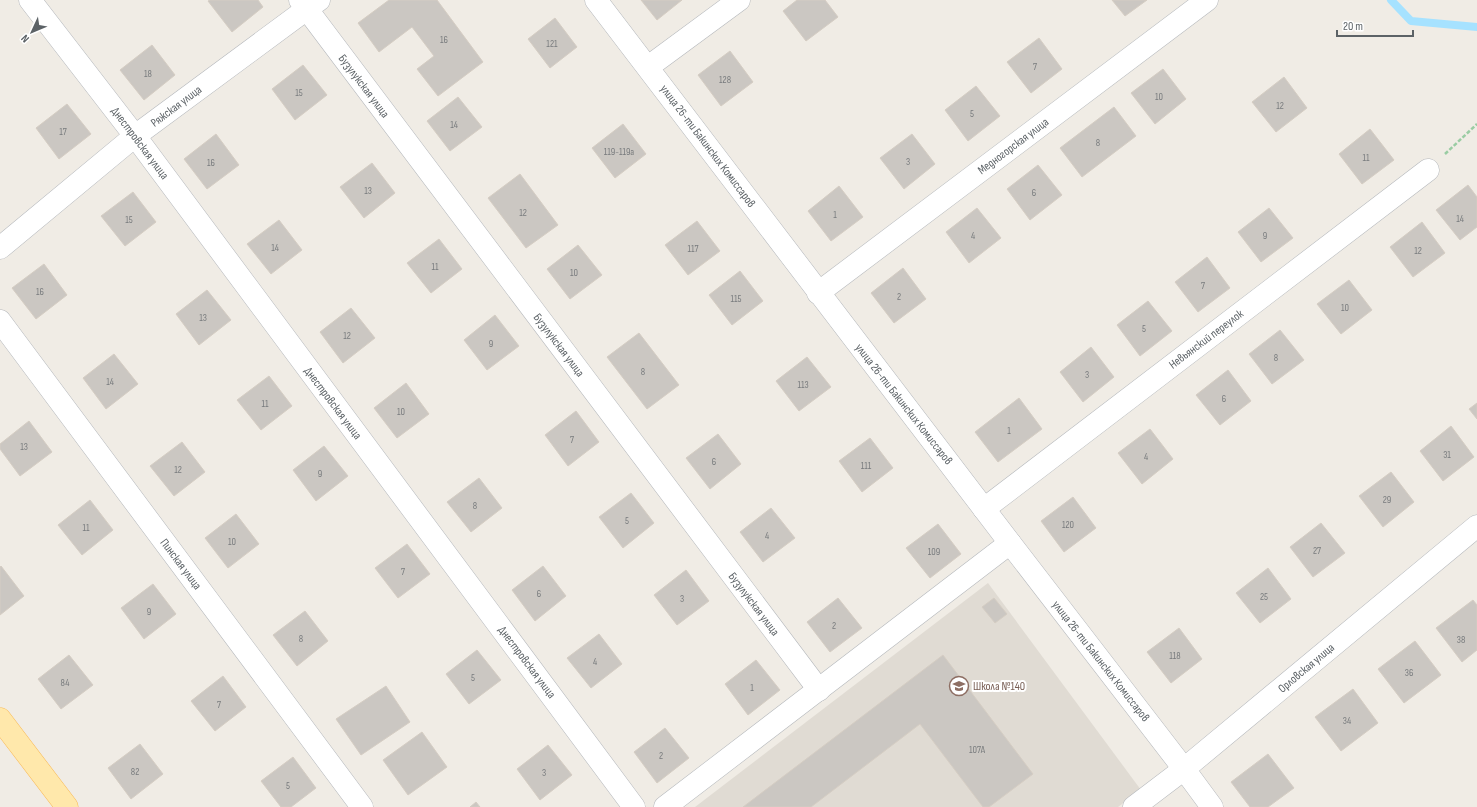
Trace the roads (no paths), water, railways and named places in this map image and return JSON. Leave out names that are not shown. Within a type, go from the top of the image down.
[{"type":"main road","points":[[0,719],[67,807]]},
{"type":"street","name":"Днестровская улица","points":[[30,0],[135,136],[634,807]]},
{"type":"street","name":"улица 26-ти Бакинских Комиссаров","points":[[596,0],[818,293],[1212,807]]},
{"type":"street","points":[[648,67],[739,0]]},
{"type":"street","name":"Медногорская улица","points":[[818,293],[1207,0]]},
{"type":"street","name":"Ряжская улица","points":[[0,248],[135,136],[309,3]]},
{"type":"street","name":"Бузулукская улица","points":[[309,3],[819,690]]},
{"type":"street","name":"Невьянский переулок","points":[[984,509],[1428,170]]},
{"type":"street","name":"Пинская улица","points":[[0,321],[362,807]]},
{"type":"street","name":"Орловская улица","points":[[1134,807],[1184,769],[1477,526]]},
{"type":"street","points":[[665,807],[1010,543]]},
{"type":"waterway","points":[[1391,0],[1411,21],[1477,27]]},
{"type":"place","name":"Школа №140","points":[[959,686]]}]
